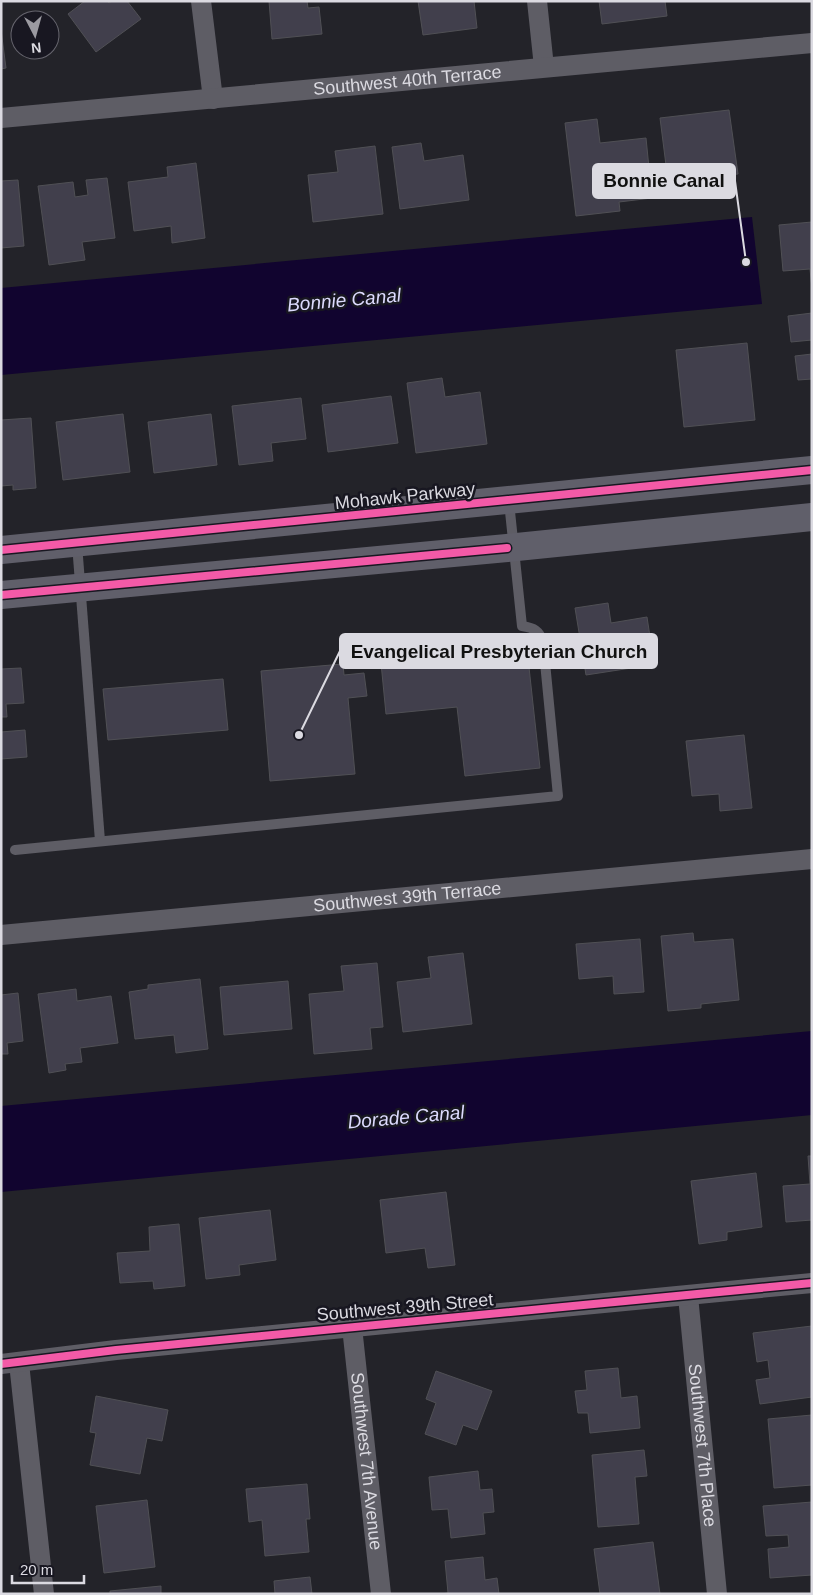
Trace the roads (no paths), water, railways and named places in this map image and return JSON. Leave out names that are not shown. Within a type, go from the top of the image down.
[{"type":"street","points":[[202,1],[213,99]]},
{"type":"street","points":[[537,1],[544,67]]},
{"type":"street","name":"Southwest 40th Terrace","points":[[1,118],[812,43]]},
{"type":"street","name":"Mohawk Parkway","points":[[1,550],[812,470]]},
{"type":"street","points":[[1,595],[812,517]]},
{"type":"street","name":"Southwest 39th Terrace","points":[[1,935],[812,859]]},
{"type":"street","name":"Southwest 39th Street","points":[[10,1364],[116,1350],[812,1283]]},
{"type":"street","name":"Southwest 7th Place","points":[[688,1296],[717,1594]]},
{"type":"street","name":"Southwest 7th Avenue","points":[[352,1328],[381,1594]]},
{"type":"street","points":[[10,1364],[44,1594]]},
{"type":"lane","points":[[14,850],[558,796],[543,642],[536,630],[522,626],[508,501]]},
{"type":"lane","points":[[77,543],[100,841]]},
{"type":"water","points":[[752,217],[762,304],[1,375],[1,288]]},
{"type":"water","name":"Dorade Canal","points":[[812,1031],[812,1115],[1,1192],[1,1106]]},
{"type":"place","name":"Bonnie Canal","points":[[746,262]]},
{"type":"place","name":"Evangelical Presbyterian Church","points":[[299,735]]}]
